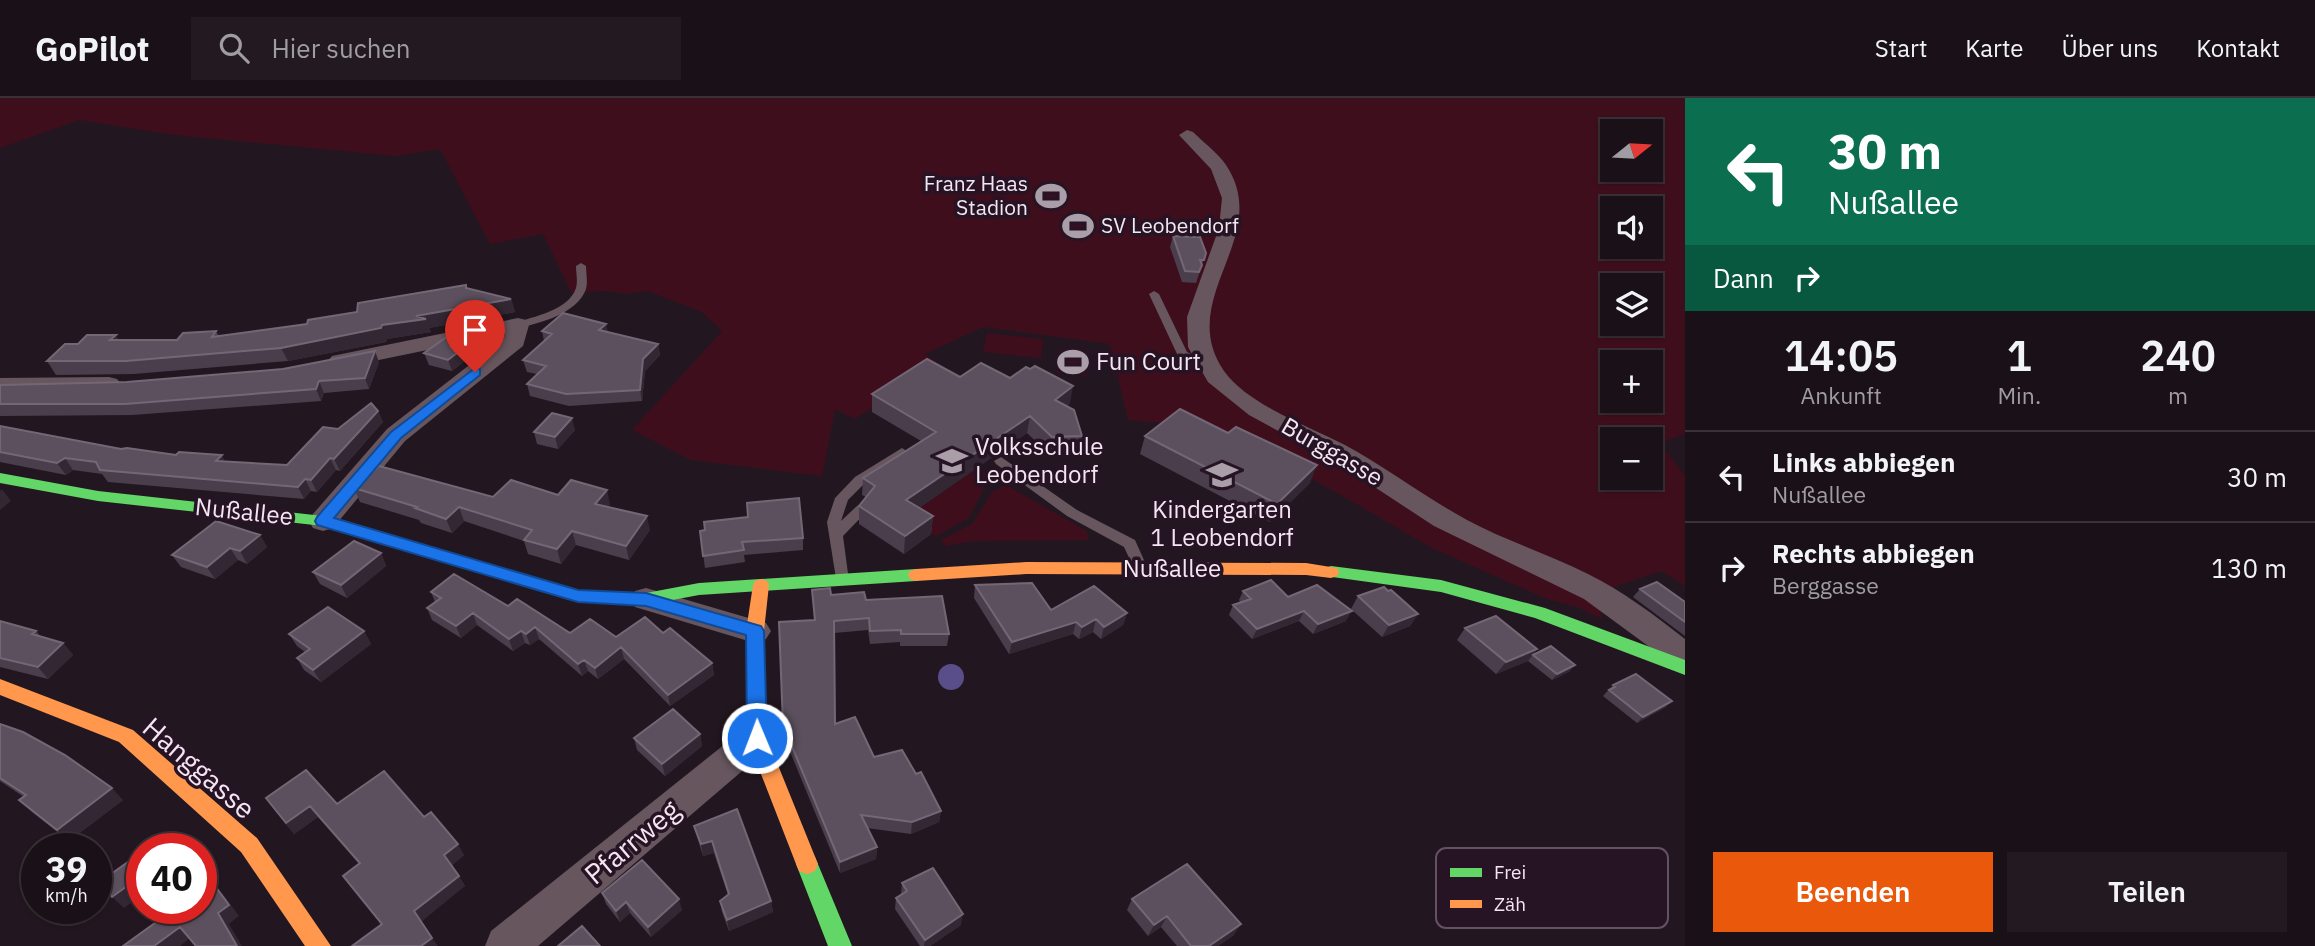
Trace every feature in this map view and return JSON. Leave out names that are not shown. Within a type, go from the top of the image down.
[{"type":"street","name":"Burggasse","points":[[1188,135],[1210,153],[1229,187],[1233,205],[1231,226],[1197,318],[1196,336],[1205,364],[1235,395],[1254,407],[1341,453],[1419,506],[1462,529],[1581,583],[1624,609],[1685,656]]},
{"type":"street","points":[[313,366],[518,325],[515,341],[396,435],[323,521]]},
{"type":"street","points":[[0,384],[134,384]]},
{"type":"street","name":"Nußallee","points":[[0,478],[98,496],[323,521],[578,596],[646,599],[699,589],[1026,568],[1306,569],[1410,580],[1539,613],[1685,668]]},
{"type":"street","points":[[761,585],[755,631],[757,738],[840,946]]},
{"type":"street","name":"Nußallee","points":[[646,599],[755,631]]},
{"type":"street","name":"Hanggasse","points":[[0,687],[126,736],[249,845],[319,946]]},
{"type":"street","name":"Pfarrweg","points":[[506,946],[757,738]]},
{"type":"lane","points":[[518,325],[548,317],[578,294],[582,286],[581,266]]},
{"type":"lane","points":[[1154,294],[1182,354],[1205,364]]},
{"type":"lane","points":[[842,581],[837,551],[838,533],[834,522],[842,498],[860,480],[902,452]]},
{"type":"lane","points":[[1001,460],[1072,513],[1130,544],[1141,569]]},
{"type":"lane","points":[[838,533],[862,509]]},
{"type":"shaded area","points":[[0,98],[1685,98],[1685,434],[1663,442],[1663,427],[1600,427],[1600,490],[1663,490],[1663,447],[1685,476],[1685,586],[1661,571],[1608,589],[1598,602],[1602,619],[1577,607],[1547,599],[1432,548],[1325,486],[1209,427],[1128,420],[1110,344],[983,327],[925,354],[939,364],[855,419],[835,409],[822,476],[691,460],[632,430],[722,331],[702,312],[647,291],[625,294],[608,291],[571,292],[543,234],[490,244],[440,149],[396,156],[174,135],[79,120],[0,148]]},
{"type":"shaded area","points":[[987,333],[1043,339],[1041,358],[983,352]]},
{"type":"shaded area","name":"Fun Court","points":[[1060,348],[1089,351],[1086,377],[1056,373]]},
{"type":"shaded area","points":[[977,468],[995,477],[996,481],[985,486],[969,518],[936,536],[905,518]]},
{"type":"shaded area","points":[[1006,485],[1087,531],[1088,540],[973,541],[946,546],[941,540],[972,524],[992,492]]},
{"type":"shaded area","points":[[951,664],[960,668],[964,677],[960,686],[951,690],[942,686],[938,677],[942,668]]},
{"type":"building","points":[[1173,236],[1200,237],[1206,253],[1204,260],[1200,260],[1202,265],[1199,272],[1185,271]]},
{"type":"building","points":[[466,285],[466,288],[511,299],[416,316],[426,319],[382,325],[381,328],[281,348],[126,361],[47,361],[65,344],[78,344],[87,335],[116,335],[110,340],[177,340],[183,333],[216,331],[212,337],[307,324],[308,320],[357,312],[358,303]]},
{"type":"building","points":[[563,313],[606,324],[599,330],[658,344],[643,359],[640,390],[566,394],[527,384],[546,366],[523,360],[552,334],[542,331]]},
{"type":"building","points":[[469,332],[480,335],[448,360],[424,353],[448,336]]},
{"type":"building","points":[[375,351],[365,378],[319,381],[316,389],[125,404],[0,404],[0,385],[127,382],[283,369]]},
{"type":"building","name":"Volksschule Leobendorf","points":[[927,359],[960,377],[981,363],[1010,378],[1026,367],[1030,369],[1035,366],[1073,386],[1055,400],[1074,410],[1082,436],[1052,437],[1030,416],[906,500],[933,516],[905,536],[859,506],[875,486],[863,478],[936,432],[872,394]]},
{"type":"building","points":[[371,403],[378,411],[334,459],[330,458],[311,480],[305,479],[298,487],[100,470],[96,462],[65,458],[57,463],[0,452],[0,426],[121,449],[176,455],[179,452],[222,455],[216,461],[287,465],[323,427],[338,429]]},
{"type":"building","points":[[1180,409],[1228,433],[1236,427],[1317,465],[1277,504],[1145,436]]},
{"type":"building","points":[[552,413],[572,418],[555,437],[534,432]]},
{"type":"building","points":[[379,466],[493,497],[511,480],[558,495],[571,480],[607,490],[595,504],[647,516],[626,546],[572,531],[557,549],[524,540],[532,530],[459,507],[446,519],[415,508],[417,507],[354,488]]},
{"type":"building","points":[[799,498],[803,538],[742,542],[744,550],[703,556],[700,531],[705,530],[704,522],[748,517],[747,503]]},
{"type":"building","points":[[216,521],[260,535],[240,551],[230,548],[207,567],[172,555]]},
{"type":"building","points":[[354,541],[381,553],[341,585],[313,572]]},
{"type":"building","points":[[454,574],[508,606],[517,599],[570,633],[590,619],[616,637],[645,617],[663,633],[670,628],[712,663],[668,695],[621,647],[595,668],[584,660],[578,664],[535,627],[526,634],[521,631],[509,639],[473,613],[456,626],[427,608],[441,598],[431,592]]},
{"type":"building","points":[[1271,580],[1288,597],[1317,585],[1352,611],[1318,624],[1304,611],[1257,629],[1233,605],[1251,599],[1243,591]]},
{"type":"building","points":[[1657,582],[1685,602],[1685,622],[1640,589]]},
{"type":"building","points":[[1032,583],[1051,610],[1094,586],[1127,613],[1104,627],[1096,619],[1082,627],[1076,622],[1012,642],[975,585]]},
{"type":"building","points":[[1384,587],[1418,614],[1389,625],[1358,596]]},
{"type":"building","points":[[830,588],[831,595],[864,592],[866,600],[942,596],[949,634],[901,634],[901,630],[870,631],[869,618],[834,621],[835,724],[855,717],[874,757],[902,750],[916,774],[921,772],[941,811],[912,822],[861,815],[877,847],[840,862],[783,725],[779,622],[815,620],[812,590]]},
{"type":"building","points":[[328,607],[364,631],[313,670],[297,658],[310,649],[289,634]]},
{"type":"building","points":[[1496,616],[1537,649],[1506,662],[1465,628]]},
{"type":"building","points":[[0,621],[36,631],[32,634],[63,643],[38,667],[0,658]]},
{"type":"building","points":[[1551,646],[1575,665],[1557,674],[1533,655]]},
{"type":"building","points":[[1636,674],[1672,701],[1643,717],[1609,690],[1615,687],[1613,685]]},
{"type":"building","points":[[673,709],[700,734],[662,764],[634,738]]},
{"type":"building","points":[[0,724],[23,732],[65,755],[112,788],[57,830],[19,800],[26,795],[0,778]]},
{"type":"building","points":[[306,770],[337,804],[384,771],[424,817],[431,812],[458,844],[444,855],[459,876],[414,911],[432,938],[421,946],[352,946],[382,924],[343,876],[360,863],[310,806],[286,823],[266,798]]},
{"type":"building","points":[[737,809],[771,901],[727,920],[720,901],[729,894],[712,841],[701,844],[694,826]]},
{"type":"building","points":[[642,860],[679,899],[648,927],[626,902],[616,911],[602,893]]},
{"type":"building","points":[[126,863],[126,887],[112,897],[112,873]]},
{"type":"building","points":[[1187,864],[1241,924],[1209,946],[1191,946],[1167,916],[1154,925],[1132,899]]},
{"type":"building","points":[[933,868],[963,914],[925,940],[896,898],[907,891],[902,883]]},
{"type":"building","points":[[217,889],[229,905],[218,913],[237,946],[196,946],[180,927],[154,946],[123,946],[154,924],[217,924]]},
{"type":"building","points":[[582,926],[600,946],[558,946]]},
{"type":"traffic: fast","points":[[0,478],[98,496],[323,521],[577,596],[646,599],[699,589],[916,575]]},
{"type":"traffic: fast","points":[[1331,572],[1441,586],[1539,613],[1685,668]]},
{"type":"traffic: fast","points":[[807,864],[840,946]]},
{"type":"traffic: slow","points":[[916,575],[1026,568],[1306,569],[1331,572]]},
{"type":"traffic: slow","points":[[761,585],[755,631],[757,738],[807,864]]},
{"type":"traffic: slow","points":[[0,687],[126,736],[249,845],[319,946]]},
{"type":"place","name":"Franz Haas Stadion","points":[[1051,196]]},
{"type":"place","name":"SV Leobendorf","points":[[1078,226]]},
{"type":"place","name":"Fun Court","points":[[1073,362]]},
{"type":"place","name":"Volksschule Leobendorf","points":[[952,461]]},
{"type":"place","name":"Kindergarten 1 Leobendorf","points":[[1222,475]]},
{"type":"route","points":[[475,372],[396,435],[323,521],[578,596],[646,599],[755,631],[757,738]]}]
